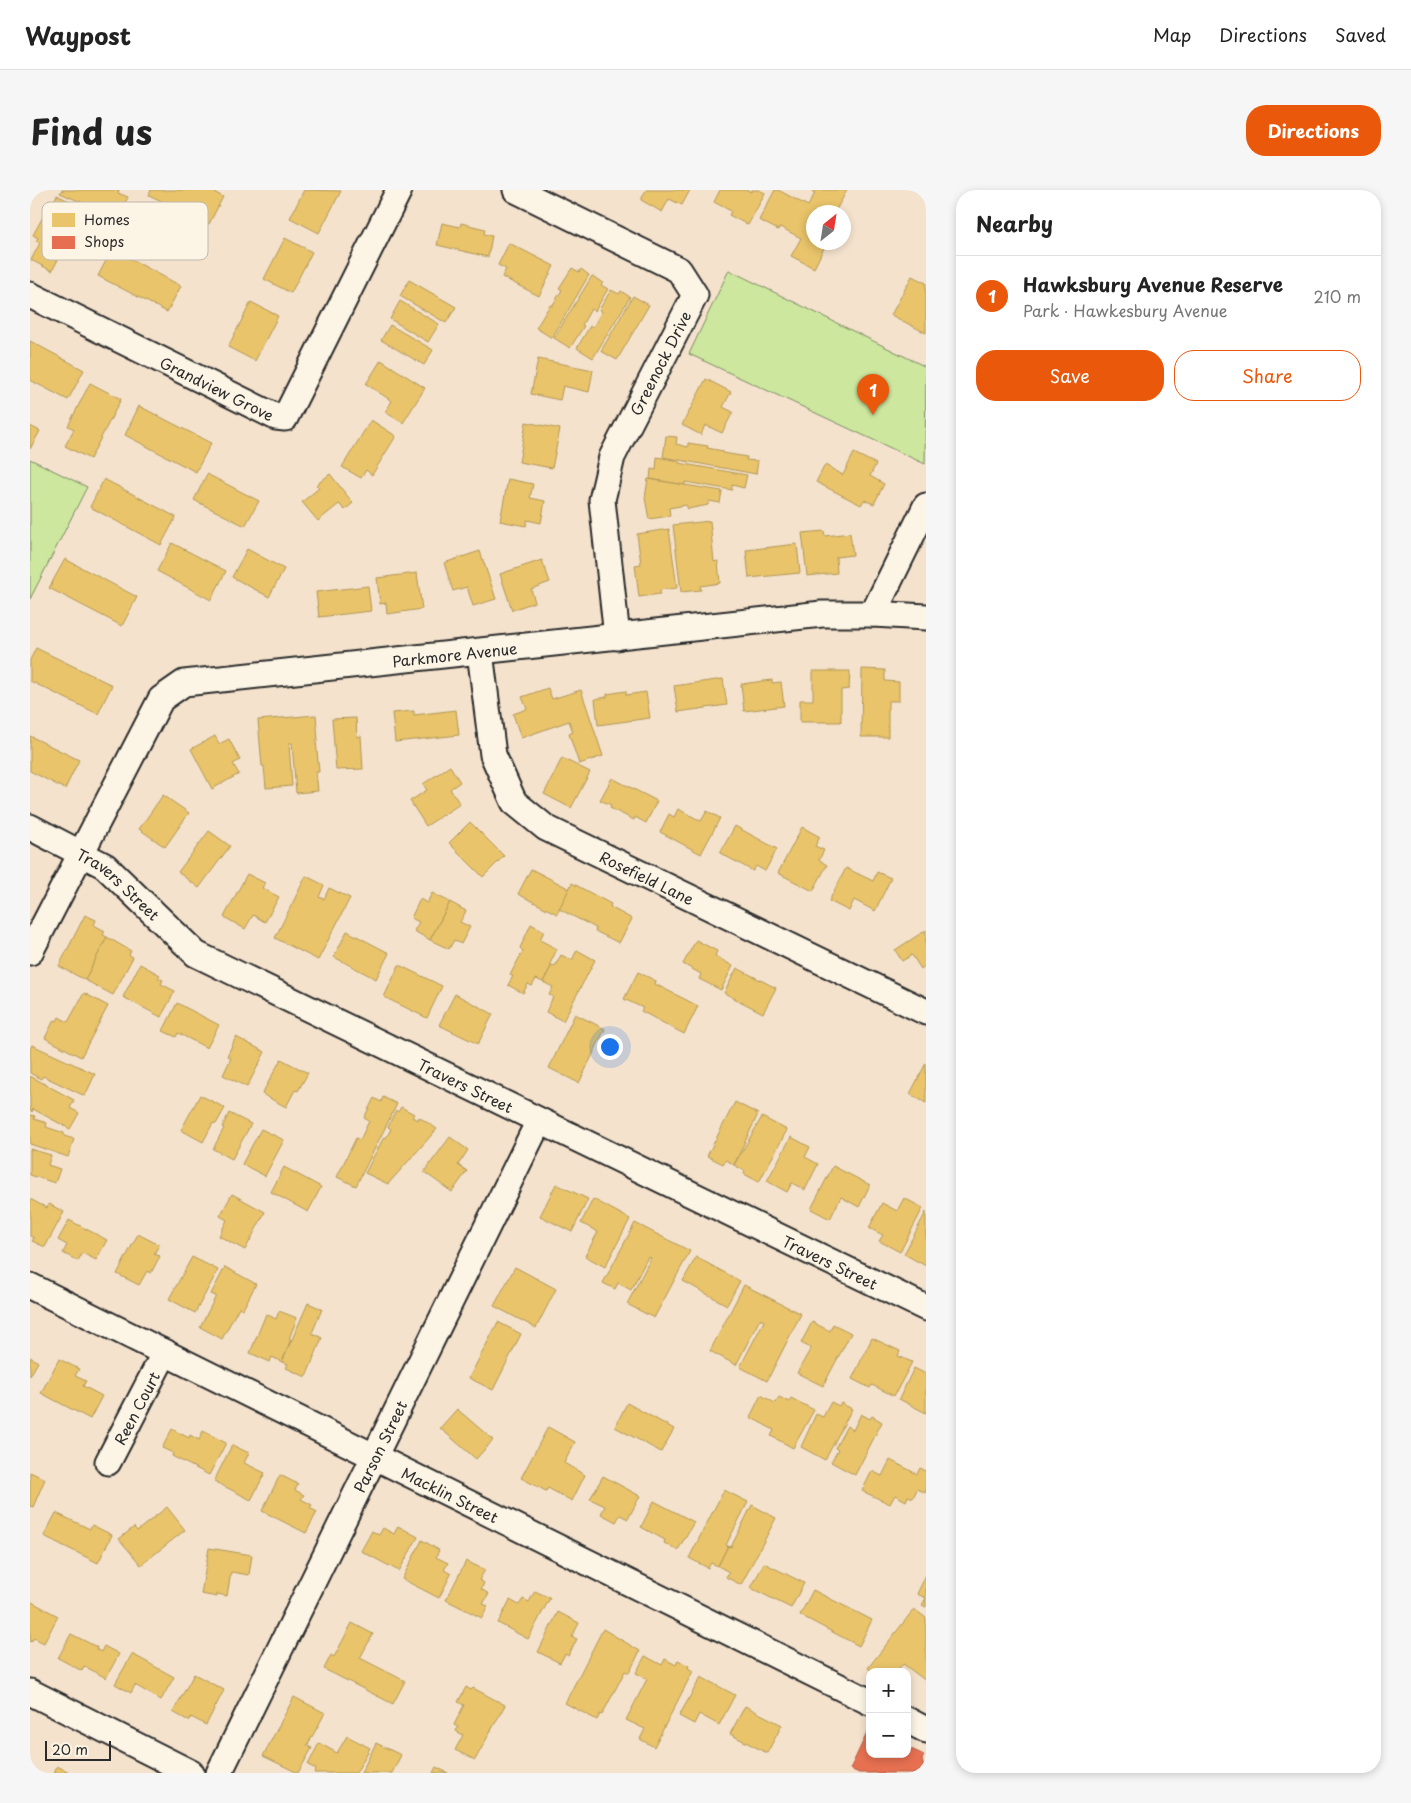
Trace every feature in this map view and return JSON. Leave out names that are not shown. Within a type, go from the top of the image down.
[{"type":"street","name":"Grandview Grove","points":[[30,294],[276,417],[285,418],[399,190]]},
{"type":"street","name":"Greenock Drive","points":[[516,190],[679,270],[694,295],[612,457],[602,500],[617,637]]},
{"type":"street","points":[[873,614],[926,506]]},
{"type":"street","name":"Parkmore Avenue","points":[[30,952],[161,699],[184,683],[822,614],[873,614],[926,618]]},
{"type":"street","name":"Rosefield Lane","points":[[480,652],[493,755],[514,802],[539,823],[926,1012]]},
{"type":"street","name":"Travers Street","points":[[30,827],[105,866],[196,954],[926,1308]]},
{"type":"street","name":"Parson Street","points":[[219,1773],[539,1121]]},
{"type":"street","name":"Macklin Street","points":[[30,1286],[866,1700]]},
{"type":"street","name":"Reen Court","points":[[108,1462],[165,1352]]},
{"type":"street","points":[[30,1692],[191,1773]]},
{"type":"street","points":[[911,1722],[926,1730]]},
{"type":"green space","points":[[729,270],[926,367],[925,464],[689,354]]},
{"type":"green space","points":[[30,459],[87,487],[30,599]]},
{"type":"building: Homes","points":[[62,190],[119,190],[118,193],[128,197],[126,202],[81,202],[60,193]]},
{"type":"building: Homes","points":[[151,190],[210,190],[223,197],[209,224],[208,202],[163,202],[149,195]]},
{"type":"building: Homes","points":[[304,190],[341,191],[319,233],[290,218]]},
{"type":"building: Homes","points":[[646,190],[690,190],[682,205],[669,199],[662,212],[641,200]]},
{"type":"building: Homes","points":[[720,190],[747,190],[751,192],[752,190],[759,190],[765,193],[748,225],[729,215],[731,211],[714,202]]},
{"type":"building: Homes","points":[[775,190],[806,205],[806,250],[823,250],[814,268],[791,256],[801,238],[780,227],[778,230],[759,220]]},
{"type":"building: Homes","points":[[813,190],[847,190],[839,205],[809,205],[815,193],[812,192]]},
{"type":"building: Homes","points":[[57,195],[71,202],[53,202]]},
{"type":"building: Homes","points":[[42,219],[42,260],[58,260],[52,271],[31,260],[40,243],[36,241],[38,238],[33,235]]},
{"type":"building: Homes","points":[[442,223],[460,227],[461,223],[485,229],[484,234],[492,236],[488,257],[437,245]]},
{"type":"building: Homes","points":[[285,238],[312,252],[291,293],[264,279]]},
{"type":"building: Homes","points":[[509,243],[554,266],[539,296],[502,277],[506,269],[498,265]]},
{"type":"building: Homes","points":[[106,260],[133,260],[181,286],[167,312],[98,276]]},
{"type":"building: Homes","points":[[572,268],[579,272],[581,269],[589,275],[552,338],[536,328],[562,290],[559,288]]},
{"type":"building: Homes","points":[[592,276],[603,283],[601,285],[608,289],[595,311],[591,309],[582,325],[584,326],[570,348],[554,338]]},
{"type":"building: Homes","points":[[912,276],[926,283],[926,333],[891,315]]},
{"type":"building: Homes","points":[[409,280],[456,307],[446,323],[400,296]]},
{"type":"building: Homes","points":[[611,290],[619,294],[621,291],[630,297],[593,358],[577,348],[590,326],[593,327],[602,311],[599,310]]},
{"type":"building: Homes","points":[[633,296],[649,305],[617,360],[601,351]]},
{"type":"building: Homes","points":[[400,301],[439,324],[428,342],[390,319]]},
{"type":"building: Homes","points":[[251,302],[278,316],[255,361],[228,347]]},
{"type":"building: Homes","points":[[390,325],[433,350],[424,365],[381,340]]},
{"type":"building: Homes","points":[[30,341],[84,370],[68,400],[30,380]]},
{"type":"building: Homes","points":[[538,359],[593,370],[589,392],[563,386],[560,400],[531,394]]},
{"type":"building: Homes","points":[[381,360],[425,388],[403,423],[385,412],[392,401],[366,384]]},
{"type":"building: Homes","points":[[706,379],[731,392],[723,407],[733,412],[722,433],[705,425],[701,435],[682,425]]},
{"type":"building: Homes","points":[[90,383],[121,399],[90,459],[65,446],[74,429],[68,426]]},
{"type":"building: Homes","points":[[139,406],[211,443],[196,472],[125,435]]},
{"type":"building: Homes","points":[[371,420],[396,436],[372,475],[366,470],[361,478],[342,467]]},
{"type":"building: Homes","points":[[526,422],[560,429],[552,468],[519,462]]},
{"type":"building: Homes","points":[[30,426],[40,431],[30,449]]},
{"type":"building: Homes","points":[[666,436],[677,437],[676,444],[688,447],[688,443],[708,446],[707,448],[723,451],[723,453],[747,457],[746,460],[758,461],[756,474],[663,457]]},
{"type":"building: Homes","points":[[854,453],[876,464],[870,476],[884,484],[874,504],[864,500],[861,505],[816,482],[825,465],[843,475]]},
{"type":"building: Homes","points":[[657,457],[679,461],[679,463],[747,475],[744,488],[732,485],[732,490],[685,482],[685,485],[650,479],[651,469],[656,470]]},
{"type":"building: Homes","points":[[207,474],[259,501],[245,526],[194,500]]},
{"type":"building: Homes","points":[[330,474],[353,503],[345,510],[339,504],[318,521],[302,502],[319,488],[316,485]]},
{"type":"building: Homes","points":[[104,479],[176,517],[161,545],[90,507]]},
{"type":"building: Homes","points":[[508,479],[533,484],[530,498],[545,501],[541,523],[527,520],[526,526],[500,521]]},
{"type":"building: Homes","points":[[648,479],[722,491],[720,503],[709,501],[708,505],[688,509],[686,505],[669,508],[670,516],[649,519],[645,498]]},
{"type":"building: Homes","points":[[710,521],[714,562],[718,561],[720,583],[700,586],[701,590],[681,592],[673,525]]},
{"type":"building: Homes","points":[[669,529],[677,588],[660,590],[660,594],[639,597],[635,565],[641,564],[637,534]]},
{"type":"building: Homes","points":[[824,531],[825,536],[850,533],[853,555],[836,557],[837,573],[807,576],[802,533]]},
{"type":"building: Homes","points":[[172,543],[226,571],[211,600],[157,571]]},
{"type":"building: Homes","points":[[797,544],[800,573],[749,578],[746,550]]},
{"type":"building: Homes","points":[[247,549],[284,569],[269,597],[232,577]]},
{"type":"building: Homes","points":[[480,551],[496,599],[473,606],[467,587],[453,591],[444,563]]},
{"type":"building: Homes","points":[[65,559],[137,597],[122,626],[49,588]]},
{"type":"building: Homes","points":[[542,560],[550,582],[531,589],[535,602],[512,610],[500,574]]},
{"type":"building: Homes","points":[[417,573],[422,609],[387,614],[386,603],[380,604],[377,578]]},
{"type":"building: Homes","points":[[368,586],[371,611],[319,617],[316,592]]},
{"type":"building: Homes","points":[[36,648],[112,685],[98,714],[30,681],[30,660]]},
{"type":"building: Homes","points":[[862,669],[885,670],[885,681],[899,682],[899,701],[888,701],[888,737],[861,737]]},
{"type":"building: Homes","points":[[813,671],[850,671],[849,689],[841,690],[841,722],[800,722],[800,700],[813,700]]},
{"type":"building: Homes","points":[[723,679],[727,705],[678,712],[674,686]]},
{"type":"building: Homes","points":[[772,680],[772,683],[781,682],[784,706],[744,711],[741,684]]},
{"type":"building: Homes","points":[[548,688],[552,699],[581,690],[603,756],[579,764],[569,734],[573,732],[569,721],[521,738],[513,714],[527,709],[522,697]]},
{"type":"building: Homes","points":[[626,691],[626,695],[646,692],[650,718],[598,725],[595,699],[607,697],[607,694]]},
{"type":"building: Homes","points":[[456,710],[459,735],[395,742],[392,713],[414,711],[414,715]]},
{"type":"building: Homes","points":[[316,715],[318,791],[296,793],[292,743],[289,743],[292,786],[266,788],[258,720]]},
{"type":"building: Homes","points":[[356,718],[357,737],[361,736],[363,769],[336,770],[332,719]]},
{"type":"building: Homes","points":[[30,736],[79,760],[65,789],[30,771]]},
{"type":"building: Homes","points":[[215,736],[219,744],[229,739],[240,760],[233,764],[239,774],[212,789],[191,749]]},
{"type":"building: Homes","points":[[562,758],[590,772],[571,808],[544,794]]},
{"type":"building: Homes","points":[[450,766],[460,782],[450,789],[460,804],[426,826],[410,801],[427,790],[423,784]]},
{"type":"building: Homes","points":[[612,778],[657,801],[646,823],[635,817],[634,820],[610,808],[611,805],[600,800]]},
{"type":"building: Homes","points":[[163,795],[189,813],[165,847],[139,829]]},
{"type":"building: Homes","points":[[678,809],[701,821],[707,811],[720,818],[701,854],[660,832],[669,814],[674,817]]},
{"type":"building: Homes","points":[[470,822],[504,856],[483,877],[449,843]]},
{"type":"building: Homes","points":[[735,826],[777,849],[765,871],[756,866],[753,871],[720,853]]},
{"type":"building: Homes","points":[[802,827],[820,837],[815,846],[824,850],[819,860],[827,865],[813,891],[778,873]]},
{"type":"building: Homes","points":[[209,831],[230,846],[199,888],[178,872]]},
{"type":"building: Homes","points":[[846,868],[873,881],[877,872],[891,878],[875,911],[854,900],[849,911],[829,901]]},
{"type":"building: Homes","points":[[531,869],[570,889],[557,914],[518,894]]},
{"type":"building: Homes","points":[[247,874],[265,883],[262,888],[279,897],[265,922],[253,915],[245,929],[224,917]]},
{"type":"building: Homes","points":[[306,876],[324,885],[319,897],[324,899],[329,888],[350,898],[318,960],[275,938]]},
{"type":"building: Homes","points":[[572,883],[611,904],[610,907],[632,919],[619,943],[595,931],[596,928],[559,909]]},
{"type":"building: Homes","points":[[432,893],[450,902],[430,940],[414,931],[419,922],[411,918],[420,899],[427,903]]},
{"type":"building: Homes","points":[[450,902],[466,911],[460,922],[470,927],[461,944],[454,940],[449,949],[430,940]]},
{"type":"building: Homes","points":[[85,915],[96,920],[94,925],[105,931],[103,935],[107,937],[85,980],[59,966]]},
{"type":"building: Homes","points":[[531,924],[544,931],[540,940],[557,949],[550,964],[552,965],[543,982],[536,979],[532,986],[528,984],[523,993],[508,985],[513,976],[510,975],[523,951],[520,948]]},
{"type":"building: Homes","points":[[926,930],[926,965],[921,969],[912,955],[902,961],[895,950]]},
{"type":"building: Homes","points":[[347,931],[389,953],[376,979],[334,957]]},
{"type":"building: Homes","points":[[107,937],[131,951],[129,955],[133,957],[113,995],[85,980]]},
{"type":"building: Homes","points":[[696,940],[717,951],[715,956],[733,966],[721,990],[699,979],[701,974],[683,964]]},
{"type":"building: Homes","points":[[577,950],[595,960],[563,1021],[546,1012],[553,997],[549,995],[553,987],[543,982],[552,965],[555,966],[561,955],[572,960]]},
{"type":"building: Homes","points":[[140,964],[160,975],[158,978],[163,980],[161,984],[175,991],[161,1017],[123,997]]},
{"type":"building: Homes","points":[[399,965],[442,986],[427,1018],[384,997]]},
{"type":"building: Homes","points":[[737,968],[776,988],[763,1013],[724,993]]},
{"type":"building: Homes","points":[[638,972],[656,981],[655,984],[698,1006],[684,1034],[641,1011],[643,1008],[624,999]]},
{"type":"building: Homes","points":[[84,993],[108,1006],[81,1057],[45,1038],[54,1020],[57,1021],[59,1017],[68,1022]]},
{"type":"building: Homes","points":[[455,994],[493,1014],[478,1044],[439,1025]]},
{"type":"building: Homes","points":[[177,1003],[219,1025],[207,1048],[178,1033],[176,1037],[163,1031]]},
{"type":"building: Homes","points":[[575,1014],[605,1029],[579,1083],[549,1068]]},
{"type":"building: Homes","points":[[236,1037],[265,1052],[247,1087],[223,1075],[231,1058],[227,1056]]},
{"type":"building: Homes","points":[[32,1045],[95,1074],[85,1096],[43,1076],[41,1079],[30,1073],[30,1050]]},
{"type":"building: Homes","points":[[281,1059],[308,1073],[298,1091],[295,1090],[286,1107],[262,1094]]},
{"type":"building: Homes","points":[[926,1063],[926,1103],[910,1094]]},
{"type":"building: Homes","points":[[30,1076],[74,1100],[70,1108],[79,1113],[70,1129],[33,1109],[32,1112],[30,1111]]},
{"type":"building: Homes","points":[[200,1095],[225,1108],[216,1124],[213,1123],[203,1142],[181,1130]]},
{"type":"building: Homes","points":[[383,1097],[397,1104],[356,1186],[337,1177],[356,1138],[360,1140],[369,1121],[364,1118],[374,1098],[381,1102]]},
{"type":"building: Homes","points":[[735,1102],[758,1114],[734,1165],[726,1160],[723,1164],[707,1156]]},
{"type":"building: Homes","points":[[401,1107],[414,1114],[412,1117],[418,1120],[419,1117],[437,1129],[388,1184],[365,1173],[384,1137],[386,1138],[391,1129],[388,1127],[396,1110],[398,1112]]},
{"type":"building: Homes","points":[[229,1113],[251,1124],[232,1159],[213,1149],[224,1128],[222,1127]]},
{"type":"building: Homes","points":[[30,1115],[35,1116],[34,1119],[47,1123],[46,1127],[64,1133],[64,1136],[74,1139],[68,1157],[30,1144]]},
{"type":"building: Homes","points":[[762,1117],[787,1130],[759,1182],[744,1174],[745,1171],[734,1165]]},
{"type":"building: Homes","points":[[261,1129],[284,1140],[265,1176],[242,1164]]},
{"type":"building: Homes","points":[[450,1137],[468,1150],[458,1165],[467,1171],[452,1192],[424,1172]]},
{"type":"building: Homes","points":[[791,1137],[810,1147],[805,1157],[818,1164],[805,1190],[792,1183],[787,1192],[767,1181]]},
{"type":"building: Homes","points":[[30,1149],[51,1155],[48,1165],[60,1169],[55,1183],[30,1175]]},
{"type":"building: Homes","points":[[833,1166],[870,1185],[859,1207],[841,1197],[830,1219],[811,1209]]},
{"type":"building: Homes","points":[[284,1167],[321,1187],[308,1212],[271,1192]]},
{"type":"building: Homes","points":[[556,1184],[588,1199],[572,1232],[540,1216]]},
{"type":"building: Homes","points":[[232,1194],[265,1212],[245,1250],[219,1236],[227,1220],[220,1216]]},
{"type":"building: Homes","points":[[904,1198],[923,1208],[900,1252],[879,1241],[883,1235],[869,1228],[882,1203],[897,1211]]},
{"type":"building: Homes","points":[[30,1199],[47,1208],[49,1204],[64,1212],[45,1247],[32,1241],[34,1238],[30,1236]]},
{"type":"building: Homes","points":[[593,1199],[630,1219],[605,1267],[585,1256],[598,1232],[581,1223]]},
{"type":"building: Homes","points":[[926,1212],[926,1266],[904,1254]]},
{"type":"building: Homes","points":[[69,1220],[107,1240],[96,1260],[82,1253],[78,1261],[63,1253],[67,1245],[58,1240]]},
{"type":"building: Homes","points":[[635,1223],[690,1251],[654,1318],[627,1304],[651,1258],[648,1257],[631,1290],[618,1283],[615,1289],[603,1283]]},
{"type":"building: Homes","points":[[138,1234],[159,1245],[154,1254],[160,1256],[151,1273],[147,1271],[139,1285],[117,1274]]},
{"type":"building: Homes","points":[[192,1257],[218,1270],[195,1313],[169,1299]]},
{"type":"building: Homes","points":[[696,1257],[740,1281],[727,1305],[683,1281]]},
{"type":"building: Homes","points":[[225,1267],[256,1284],[243,1309],[239,1307],[222,1339],[200,1327],[216,1296],[211,1294]]},
{"type":"building: Homes","points":[[515,1267],[556,1289],[536,1328],[494,1306]]},
{"type":"building: Homes","points":[[744,1285],[801,1314],[767,1381],[740,1367],[764,1321],[760,1319],[736,1365],[710,1351]]},
{"type":"building: Homes","points":[[308,1303],[322,1309],[312,1333],[322,1338],[306,1377],[286,1368],[288,1364],[282,1362]]},
{"type":"building: Homes","points":[[279,1311],[297,1318],[282,1362],[272,1357],[270,1362],[250,1353],[266,1314],[276,1319]]},
{"type":"building: Homes","points":[[498,1322],[521,1334],[493,1390],[469,1378]]},
{"type":"building: Homes","points":[[812,1322],[830,1331],[833,1324],[851,1333],[823,1386],[797,1373],[811,1348],[801,1343]]},
{"type":"building: Homes","points":[[872,1338],[900,1351],[898,1356],[912,1362],[894,1396],[872,1385],[870,1388],[852,1379]]},
{"type":"building: Homes","points":[[30,1357],[38,1362],[30,1376]]},
{"type":"building: Homes","points":[[59,1359],[79,1369],[75,1376],[86,1381],[83,1386],[102,1396],[90,1419],[41,1393]]},
{"type":"building: Homes","points":[[914,1368],[926,1374],[926,1413],[899,1399]]},
{"type":"building: Homes","points":[[761,1395],[775,1403],[779,1397],[789,1402],[791,1398],[814,1410],[793,1448],[771,1436],[774,1430],[750,1417]]},
{"type":"building: Homes","points":[[831,1402],[839,1406],[841,1403],[852,1409],[825,1460],[801,1447],[816,1414],[823,1417]]},
{"type":"building: Homes","points":[[627,1403],[674,1429],[661,1452],[615,1427]]},
{"type":"building: Homes","points":[[457,1409],[493,1440],[476,1459],[440,1428]]},
{"type":"building: Homes","points":[[861,1414],[870,1419],[872,1416],[882,1422],[855,1475],[831,1462],[838,1450],[835,1448],[847,1426],[853,1430]]},
{"type":"building: Homes","points":[[548,1427],[575,1442],[564,1463],[585,1475],[572,1501],[548,1488],[546,1491],[521,1478]]},
{"type":"building: Homes","points":[[172,1429],[189,1438],[190,1435],[199,1440],[203,1431],[226,1443],[209,1475],[172,1456],[173,1453],[162,1448]]},
{"type":"building: Homes","points":[[232,1445],[249,1453],[244,1463],[265,1473],[251,1500],[214,1481]]},
{"type":"building: Homes","points":[[890,1460],[917,1474],[920,1468],[926,1471],[926,1493],[917,1489],[913,1498],[908,1496],[906,1501],[895,1495],[890,1504],[862,1491],[872,1471],[882,1476]]},
{"type":"building: Homes","points":[[30,1472],[45,1479],[33,1507],[30,1506]]},
{"type":"building: Homes","points":[[280,1475],[298,1484],[295,1490],[304,1495],[301,1499],[312,1505],[310,1508],[317,1512],[306,1533],[262,1511]]},
{"type":"building: Homes","points":[[603,1476],[640,1496],[628,1519],[620,1515],[616,1522],[601,1514],[605,1506],[590,1499]]},
{"type":"building: Homes","points":[[724,1490],[748,1502],[726,1545],[728,1546],[718,1566],[711,1563],[708,1568],[689,1558]]},
{"type":"building: Homes","points":[[654,1501],[694,1522],[678,1550],[664,1543],[665,1540],[641,1527]]},
{"type":"building: Homes","points":[[752,1505],[776,1518],[741,1585],[726,1577],[729,1572],[718,1566],[728,1546],[731,1547]]},
{"type":"building: Homes","points":[[167,1507],[185,1530],[141,1565],[119,1539],[134,1527],[137,1531]]},
{"type":"building: Homes","points":[[56,1513],[90,1529],[92,1525],[112,1535],[98,1563],[44,1536]]},
{"type":"building: Homes","points":[[398,1526],[418,1537],[399,1571],[361,1551],[372,1531],[379,1535],[383,1528],[394,1534]]},
{"type":"building: Homes","points":[[422,1540],[439,1550],[436,1557],[448,1563],[444,1570],[451,1574],[439,1598],[402,1579]]},
{"type":"building: Homes","points":[[209,1548],[252,1555],[249,1575],[231,1572],[227,1596],[217,1594],[217,1597],[201,1594]]},
{"type":"building: Homes","points":[[466,1561],[485,1570],[479,1580],[484,1583],[481,1589],[489,1594],[483,1604],[488,1606],[482,1618],[446,1600]]},
{"type":"building: Homes","points":[[764,1563],[804,1583],[791,1608],[751,1588]]},
{"type":"building: Homes","points":[[926,1575],[926,1598],[917,1594]]},
{"type":"building: Homes","points":[[813,1590],[872,1620],[859,1646],[800,1615]]},
{"type":"building: Homes","points":[[535,1591],[550,1598],[528,1639],[498,1623],[510,1600],[519,1605],[523,1599],[529,1602]]},
{"type":"building: Homes","points":[[926,1598],[926,1607],[922,1605]]},
{"type":"building: Homes","points":[[30,1601],[58,1616],[44,1643],[34,1638],[30,1641]]},
{"type":"building: Homes","points":[[914,1609],[926,1618],[926,1681],[911,1668],[903,1664],[900,1668],[868,1668]]},
{"type":"building: Homes","points":[[558,1612],[579,1623],[572,1637],[577,1639],[568,1656],[565,1654],[560,1663],[538,1652]]},
{"type":"building: Homes","points":[[352,1623],[373,1634],[360,1658],[405,1681],[393,1704],[324,1669],[331,1655],[334,1657]]},
{"type":"building: Homes","points":[[603,1629],[640,1651],[629,1673],[625,1671],[602,1715],[600,1714],[597,1720],[565,1703]]},
{"type":"building: Homes","points":[[71,1634],[97,1647],[96,1649],[101,1652],[104,1646],[119,1654],[106,1678],[84,1666],[82,1671],[58,1658]]},
{"type":"building: Homes","points":[[132,1654],[174,1677],[161,1700],[135,1685],[131,1693],[115,1684]]},
{"type":"building: Homes","points":[[645,1656],[662,1665],[665,1659],[676,1665],[678,1660],[689,1666],[688,1668],[693,1671],[654,1747],[640,1739],[645,1729],[626,1720],[647,1679],[636,1673]]},
{"type":"building: Homes","points":[[194,1674],[224,1690],[206,1725],[191,1717],[189,1721],[173,1712]]},
{"type":"building: Homes","points":[[701,1677],[735,1695],[719,1725],[699,1714],[694,1724],[679,1716]]},
{"type":"building: Homes","points":[[466,1687],[471,1690],[473,1688],[505,1705],[475,1760],[455,1750],[463,1735],[456,1731],[458,1727],[454,1725],[464,1705],[458,1702]]},
{"type":"building: Homes","points":[[294,1697],[325,1713],[307,1746],[312,1748],[298,1773],[263,1756]]},
{"type":"building: Homes","points":[[745,1706],[782,1725],[767,1753],[730,1734]]},
{"type":"building: Homes","points":[[347,1736],[370,1748],[356,1773],[314,1773],[316,1769],[308,1765],[319,1743],[337,1753]]},
{"type":"building: Homes","points":[[376,1743],[401,1755],[392,1773],[361,1773]]},
{"type":"building: Homes","points":[[57,1766],[71,1773],[54,1773]]},
{"type":"building: Homes","points":[[436,1767],[448,1773],[433,1773]]},
{"type":"building: Shops","points":[[866,1735],[866,1758],[911,1758],[911,1749],[924,1755],[922,1760],[926,1773],[859,1773],[850,1769]]},
{"type":"place","name":"Hawksbury Avenue Reserve","points":[[873,415]]}]
